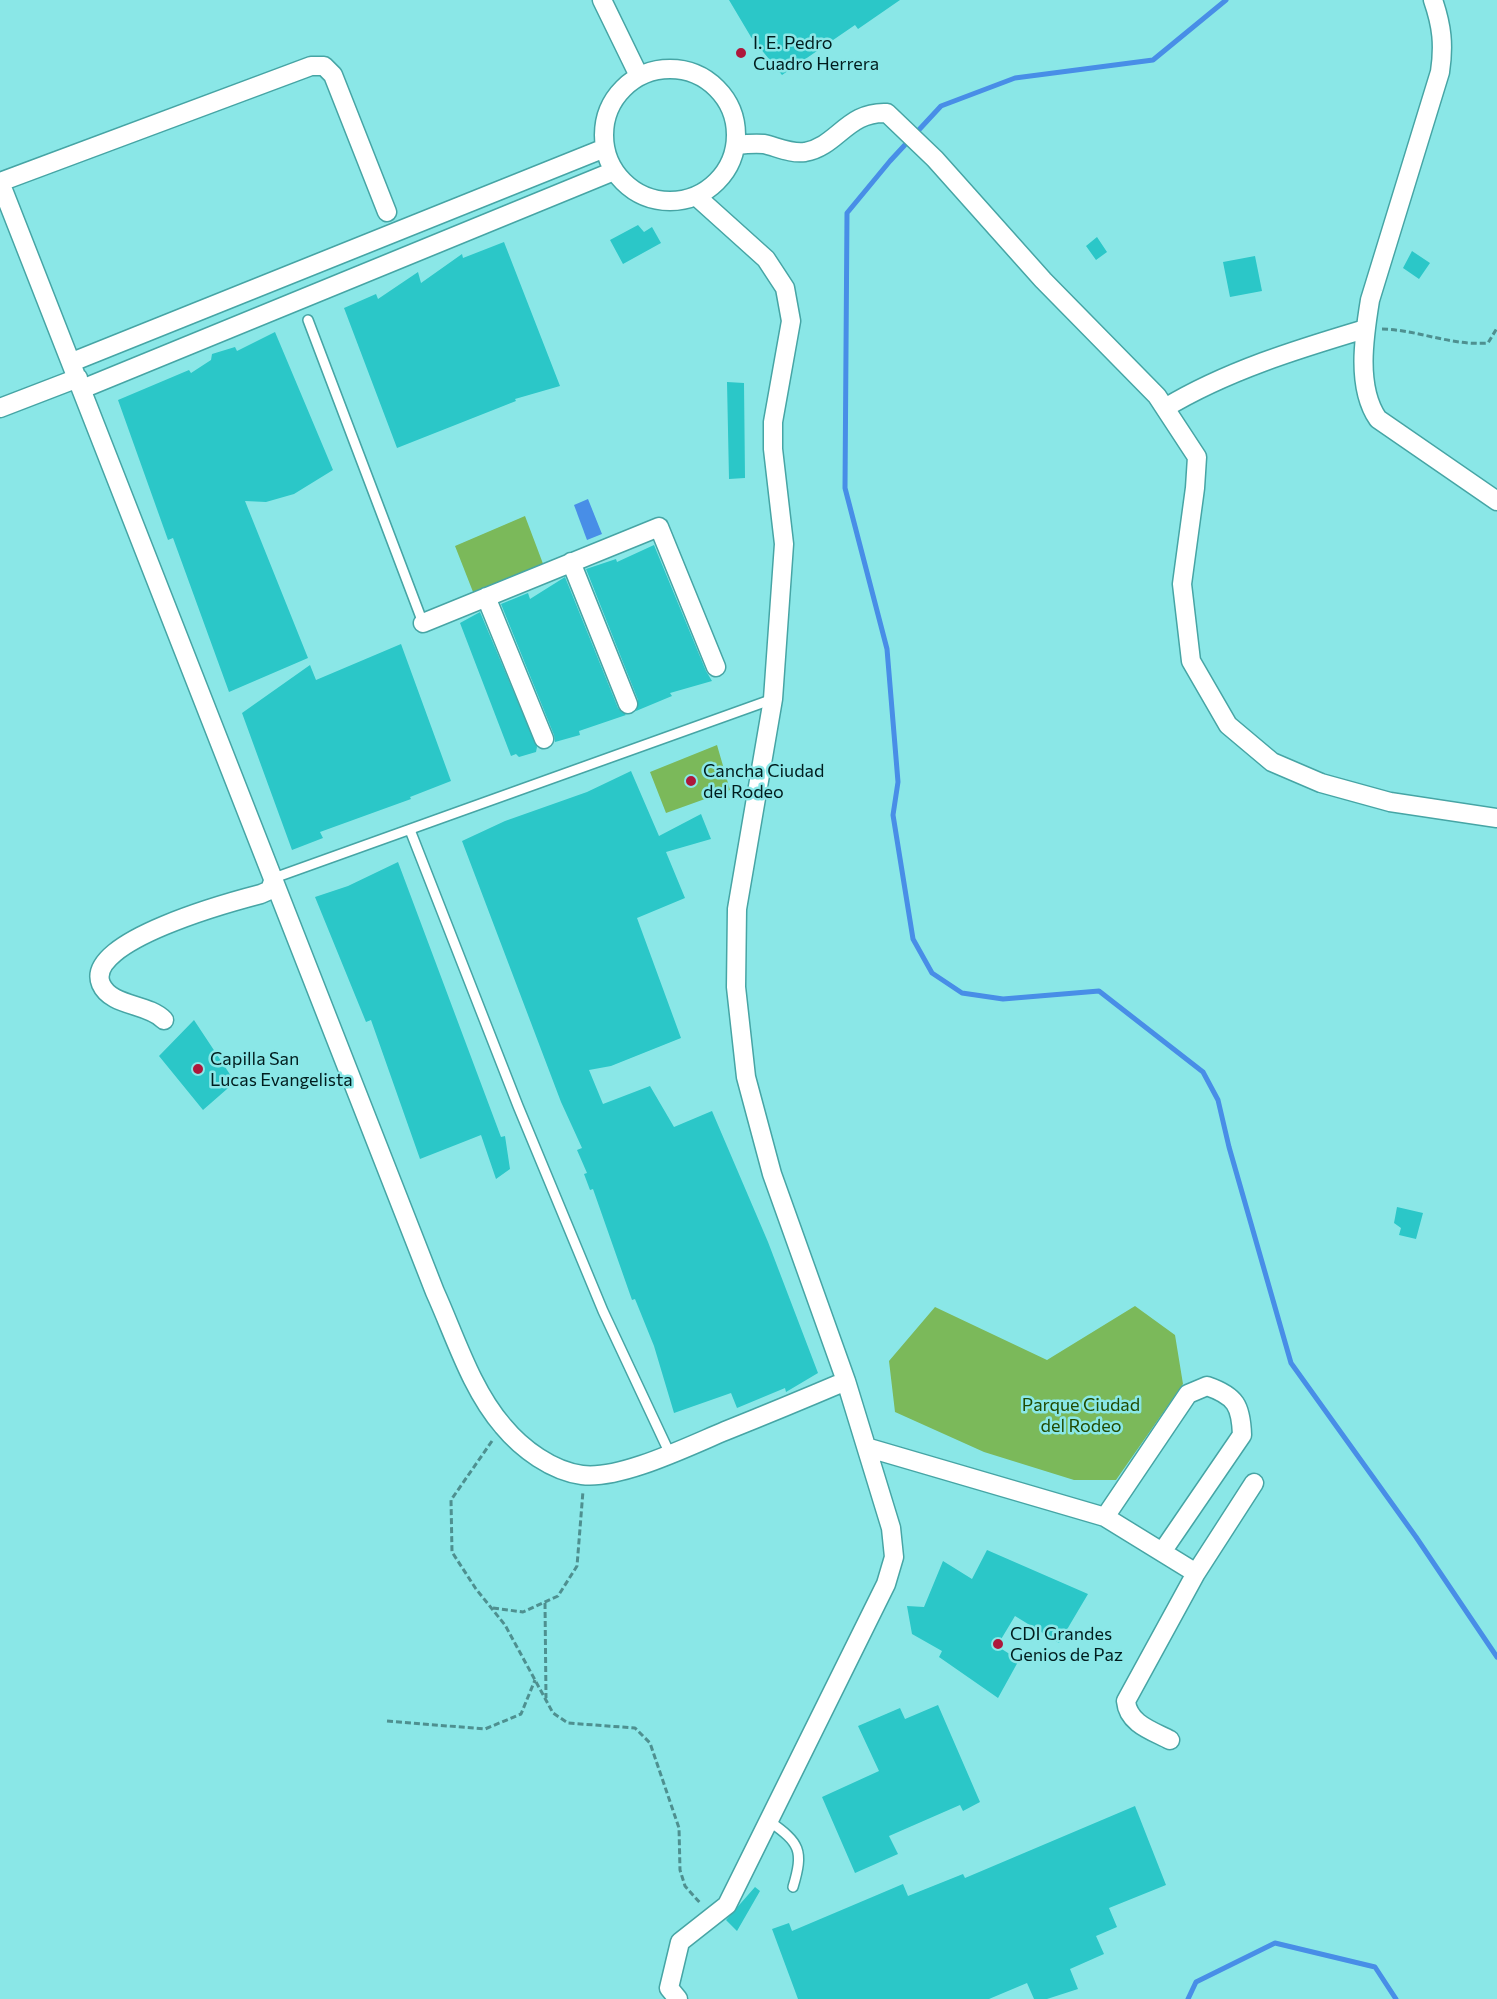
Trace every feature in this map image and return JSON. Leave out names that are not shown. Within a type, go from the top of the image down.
[{"type":"street","points":[[602,0],[639,76]]},
{"type":"street","points":[[1433,0],[1441,21],[1444,44],[1440,72],[1376,275],[1365,329],[1365,391],[1369,406],[1377,419],[1497,501]]},
{"type":"street","points":[[387,212],[333,75],[324,66],[311,66],[0,182],[435,1293],[478,1388],[502,1425],[527,1450],[559,1469],[584,1475],[620,1471],[670,1454],[846,1381]]},
{"type":"street","points":[[662,69],[686,70],[709,80],[726,98],[736,126],[736,144],[729,166],[716,184],[696,196],[673,201],[650,198],[629,186],[614,171],[605,148],[604,127],[610,106],[622,89],[639,76],[662,69]]},
{"type":"street","points":[[736,144],[763,144],[788,151],[805,152],[820,146],[856,118],[871,112],[887,113],[935,159],[1043,280],[1157,396],[1197,457],[1182,584],[1191,661],[1228,725],[1272,762],[1321,783],[1390,801],[1497,818]]},
{"type":"street","points":[[0,408],[605,148]]},
{"type":"street","points":[[77,376],[614,171]]},
{"type":"street","points":[[678,1999],[669,1988],[680,1942],[727,1905],[886,1584],[894,1557],[891,1528],[868,1448],[772,1174],[746,1077],[737,998],[737,909],[772,699],[784,544],[772,449],[773,422],[791,321],[785,288],[766,259],[696,196]]},
{"type":"street","points":[[1165,408],[1213,383],[1317,343],[1365,329]]},
{"type":"street","points":[[423,623],[659,527],[716,667]]},
{"type":"street","points":[[571,562],[628,704]]},
{"type":"street","points":[[486,597],[544,739]]},
{"type":"street","points":[[164,1020],[148,1008],[117,998],[105,990],[100,979],[109,960],[126,945],[189,915],[270,890],[274,878]]},
{"type":"street","points":[[1105,1517],[1188,1394],[1207,1386],[1226,1393],[1241,1412],[1242,1435],[1162,1552]]},
{"type":"street","points":[[868,1448],[1105,1517],[1196,1573]]},
{"type":"street","points":[[1170,1740],[1134,1721],[1127,1712],[1126,1701],[1196,1573],[1254,1483]]},
{"type":"lane","points":[[308,320],[423,623]]},
{"type":"lane","points":[[274,878],[772,699]]},
{"type":"lane","points":[[410,830],[518,1107],[603,1311],[670,1454]]},
{"type":"lane","points":[[769,1821],[793,1841],[800,1851],[801,1861],[793,1887]]},
{"type":"path","points":[[1365,329],[1414,333],[1464,345],[1488,343],[1497,328]]},
{"type":"path","points":[[502,1425],[451,1500],[452,1552],[505,1625],[553,1713],[568,1723],[635,1728],[650,1743],[679,1828],[680,1870],[685,1886],[712,1916]]},
{"type":"path","points":[[491,1608],[523,1612],[558,1596],[577,1566],[584,1475]]},
{"type":"path","points":[[545,1602],[546,1700]]},
{"type":"path","points":[[387,1721],[486,1729],[520,1714],[535,1680]]},
{"type":"green space","points":[[525,516],[545,569],[475,597],[455,546]]},
{"type":"green space","name":"Cancha Ciudad del Rodeo","points":[[717,745],[730,790],[666,813],[650,772]]},
{"type":"green space","name":"Parque Ciudad del Rodeo","points":[[1135,1306],[1175,1335],[1183,1384],[1116,1480],[1074,1480],[984,1452],[895,1412],[889,1361],[935,1307],[1047,1360]]},
{"type":"water","points":[[588,499],[602,534],[587,540],[574,505]]},
{"type":"building","points":[[729,0],[900,0],[858,29],[855,25],[782,75],[751,37]]},
{"type":"building","points":[[638,225],[644,232],[652,227],[661,243],[623,264],[610,240]]},
{"type":"building","points":[[1097,237],[1107,252],[1096,260],[1086,246]]},
{"type":"building","points":[[504,242],[560,386],[515,399],[516,401],[397,448],[344,308],[376,294],[378,299],[418,272],[421,283],[462,254],[463,258]]},
{"type":"building","points":[[1412,251],[1430,263],[1419,279],[1403,268]]},
{"type":"building","points":[[1255,256],[1262,291],[1230,297],[1223,262]]},
{"type":"building","points":[[275,332],[333,470],[294,494],[266,502],[245,501],[308,658],[229,692],[173,538],[168,540],[118,400],[189,370],[191,373],[211,360],[212,354],[235,347],[237,351]]},
{"type":"building","points":[[727,382],[744,383],[745,478],[729,479]]},
{"type":"building","points":[[654,545],[712,681],[670,693],[672,696],[636,711],[638,700],[586,569],[616,559],[617,562]]},
{"type":"building","points":[[565,577],[618,708],[626,715],[579,731],[580,735],[555,742],[501,604],[528,593],[530,599]]},
{"type":"building","points":[[480,612],[537,747],[536,752],[519,757],[516,754],[511,756],[460,623]]},
{"type":"building","points":[[401,644],[451,781],[410,797],[411,799],[320,832],[323,838],[292,850],[242,713],[310,665],[316,680]]},
{"type":"building","points":[[631,771],[659,836],[701,814],[711,839],[666,852],[685,898],[637,918],[681,1038],[611,1066],[589,1070],[603,1104],[650,1086],[674,1127],[712,1111],[768,1242],[818,1373],[786,1392],[785,1388],[737,1408],[731,1393],[674,1413],[654,1346],[635,1299],[632,1300],[593,1189],[590,1190],[584,1174],[587,1173],[577,1150],[582,1148],[561,1102],[462,841],[505,821],[587,792]]},
{"type":"building","points":[[398,862],[501,1137],[505,1136],[510,1169],[496,1179],[481,1135],[420,1159],[371,1020],[366,1022],[315,897],[348,886]]},
{"type":"building","name":"Capilla San Lucas Evangelista","points":[[194,1020],[235,1082],[203,1110],[159,1056]]},
{"type":"building","points":[[1397,1207],[1423,1213],[1416,1239],[1399,1235],[1401,1228],[1394,1223]]},
{"type":"building","points":[[987,1550],[1088,1594],[1059,1643],[1015,1616],[997,1646],[1019,1660],[998,1698],[939,1657],[942,1651],[912,1634],[907,1606],[924,1607],[943,1561],[972,1579]]},
{"type":"building","points":[[938,1705],[980,1802],[963,1811],[960,1805],[889,1836],[898,1854],[855,1873],[822,1797],[879,1771],[858,1726],[900,1708],[905,1719]]},
{"type":"building","points":[[1135,1806],[1166,1885],[1109,1908],[1117,1927],[1096,1936],[1104,1954],[1070,1969],[1078,1989],[1047,1999],[1034,1999],[1027,1983],[989,1999],[798,1999],[772,1929],[789,1923],[792,1931],[903,1884],[908,1896],[963,1874],[965,1878]]},
{"type":"building","points":[[755,1887],[760,1891],[737,1931],[726,1920]]},
{"type":"waterway","points":[[1226,0],[1153,60],[1015,78],[941,106],[890,161],[847,213],[845,488],[887,649],[898,782],[893,815],[913,939],[932,973],[962,993],[1003,999],[1099,991],[1203,1072],[1218,1100],[1229,1147],[1291,1363],[1416,1537],[1497,1657]]},
{"type":"waterway","points":[[1188,1999],[1196,1982],[1275,1943],[1375,1967],[1396,1999]]},
{"type":"place","name":"I. E. Pedro Cuadro Herrera","points":[[741,53]]},
{"type":"place","name":"Cancha Ciudad del Rodeo","points":[[691,781]]},
{"type":"place","name":"Capilla San Lucas Evangelista","points":[[198,1069]]},
{"type":"place","name":"CDI Grandes Genios de Paz","points":[[998,1644]]}]
